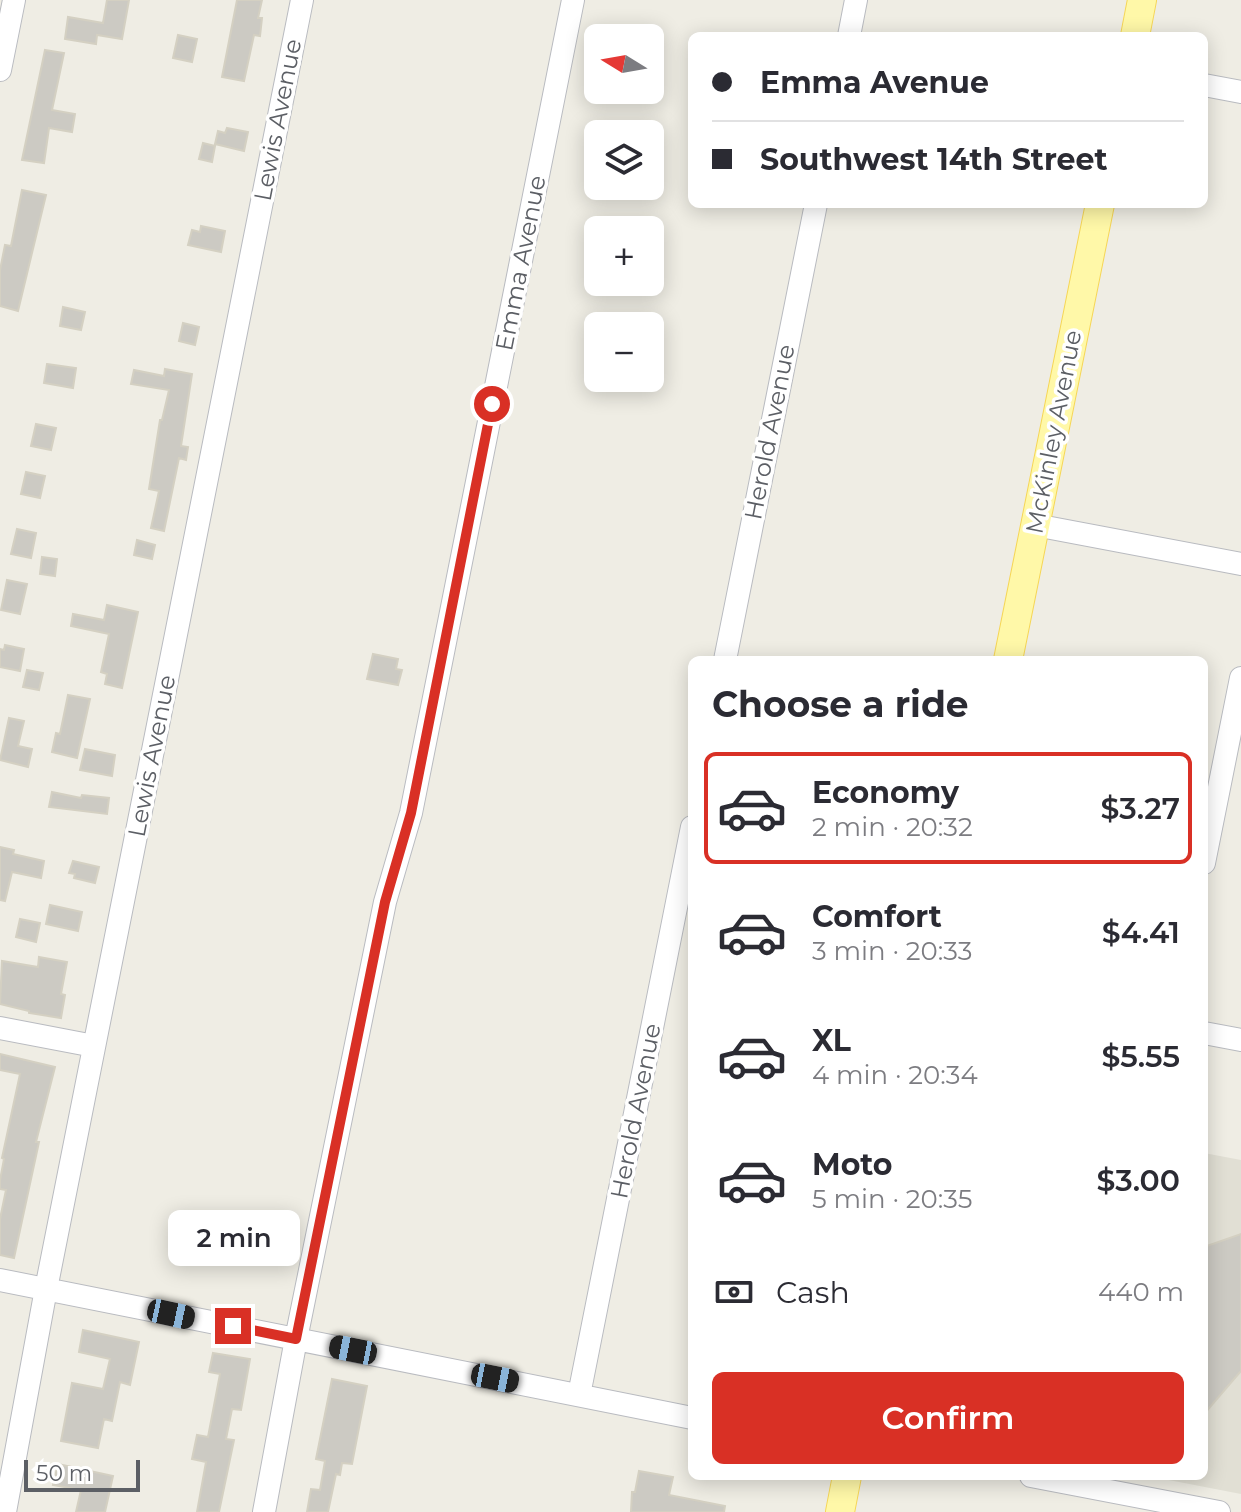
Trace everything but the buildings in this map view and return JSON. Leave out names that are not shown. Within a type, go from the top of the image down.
[{"type":"main road","points":[[1136,32],[1142,0]]},
{"type":"main road","name":"McKinley Avenue","points":[[1009,656],[1099,208]]},
{"type":"main road","points":[[840,1512],[846,1480]]},
{"type":"street","points":[[0,70],[14,0]]},
{"type":"street","name":"Lewis Avenue","points":[[5,1512],[46,1289],[302,0]]},
{"type":"street","name":"Emma Avenue","points":[[264,1512],[385,902],[411,813],[573,0]]},
{"type":"street","points":[[850,32],[856,0]]},
{"type":"street","points":[[1208,86],[1241,92]]},
{"type":"street","name":"Herold Avenue","points":[[726,656],[815,208]]},
{"type":"street","points":[[1035,525],[1241,564]]},
{"type":"street","points":[[1208,843],[1241,678]]},
{"type":"street","name":"Herold Avenue","points":[[579,1395],[688,847]]},
{"type":"street","points":[[0,1028],[94,1046]]},
{"type":"street","points":[[1208,1034],[1241,1040]]},
{"type":"street","points":[[0,1280],[688,1417]]},
{"type":"street","points":[[1052,1480],[1219,1512]]},
{"type":"shaded area","points":[[1208,1154],[1241,1160],[1241,1494],[1169,1480],[1208,1480]]},
{"type":"route","points":[[233,1326],[296,1339],[385,902],[411,813],[492,404]]}]
